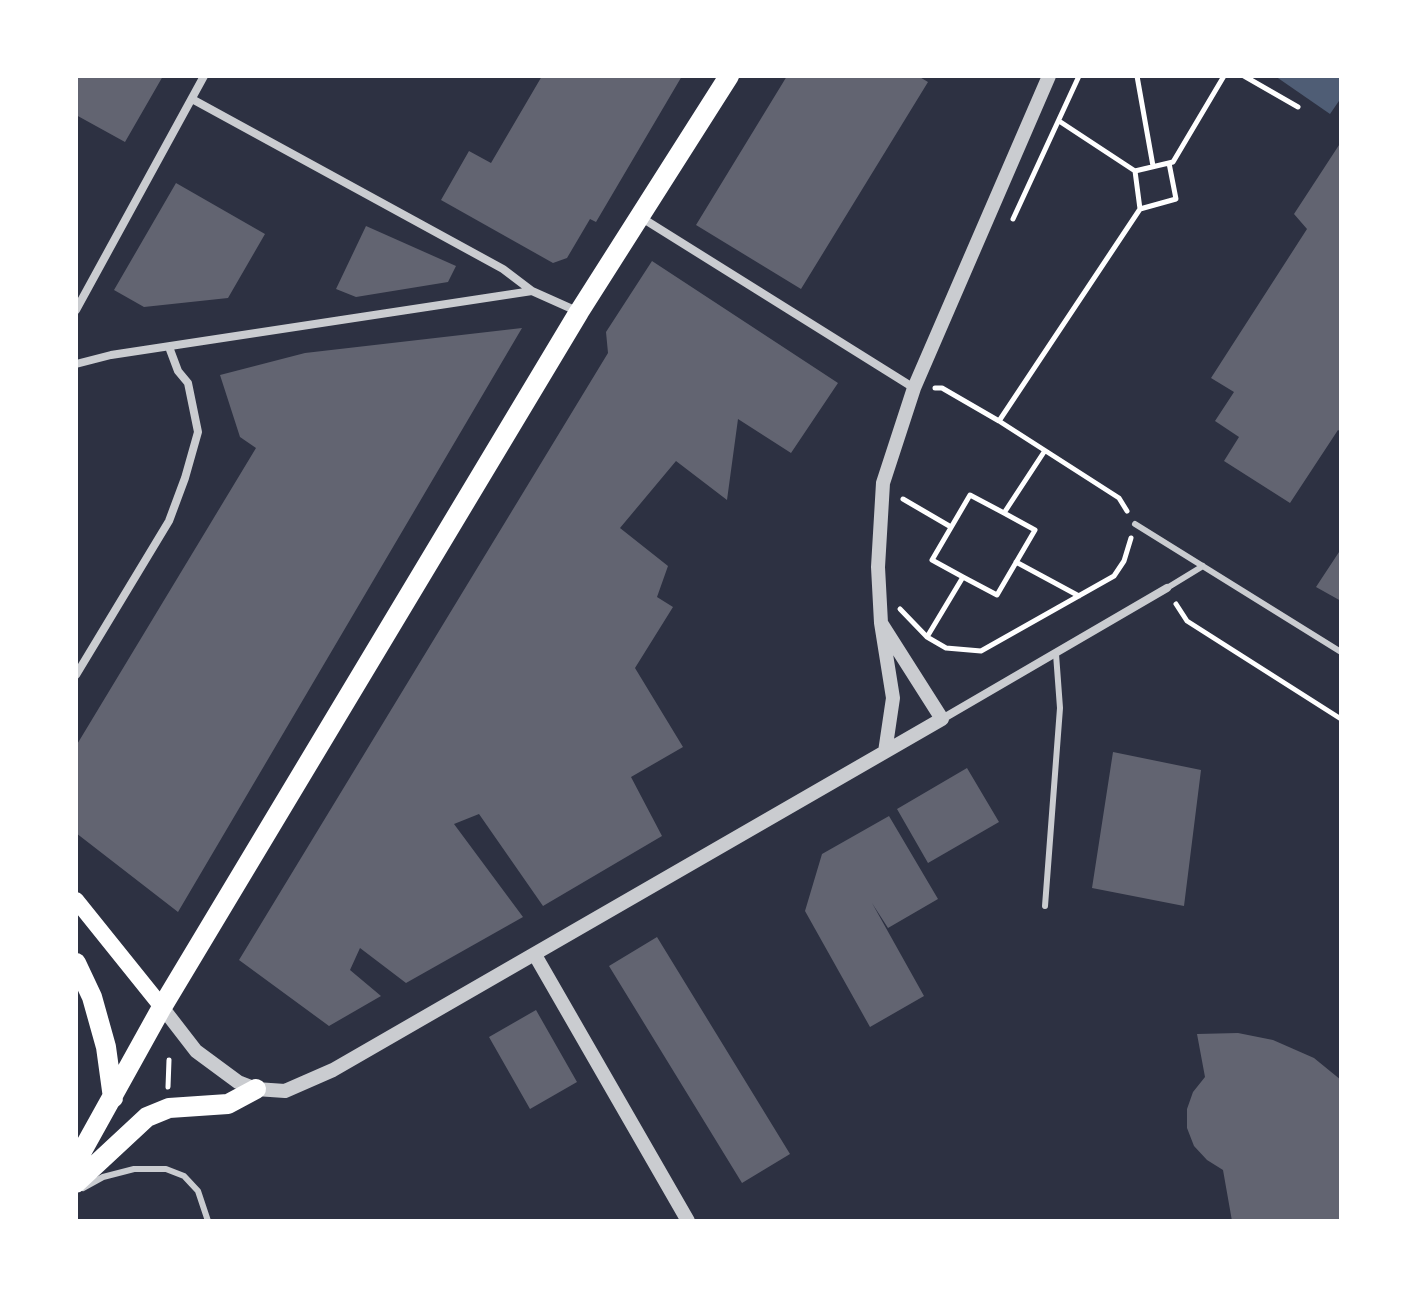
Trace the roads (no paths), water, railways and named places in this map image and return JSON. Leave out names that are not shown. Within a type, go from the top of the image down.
[{"type":"main road","points":[[76,1162],[162,1007],[579,312],[642,218],[729,76]]},
{"type":"main road","points":[[76,900],[162,1007]]},
{"type":"main road","points":[[76,963],[103,1036],[113,1098]]},
{"type":"main road","points":[[76,1183],[147,1117],[169,1108],[228,1104],[256,1089]]},
{"type":"street","points":[[76,310],[204,76]]},
{"type":"street","points":[[885,752],[893,698],[881,623],[878,567],[883,483],[914,388],[1049,76]]},
{"type":"street","points":[[192,99],[503,269],[532,291],[579,312]]},
{"type":"street","points":[[642,218],[914,388]]},
{"type":"street","points":[[76,364],[532,291]]},
{"type":"street","points":[[76,675],[169,521],[185,478],[198,432],[188,383],[178,371],[169,347]]},
{"type":"street","points":[[162,1007],[196,1051],[222,1073],[256,1089],[285,1091],[300,1087],[535,955],[1167,588]]},
{"type":"street","points":[[881,623],[942,719]]},
{"type":"street","points":[[535,955],[688,1221]]},
{"type":"lane","points":[[1135,524],[1341,652]]},
{"type":"lane","points":[[1167,588],[1203,566]]},
{"type":"lane","points":[[1045,906],[1060,708],[1056,654]]},
{"type":"lane","points":[[76,1191],[120,1172],[166,1169],[184,1176],[198,1191],[208,1221]]},
{"type":"water","points":[[1275,76],[1341,76],[1341,98],[1330,114]]}]
